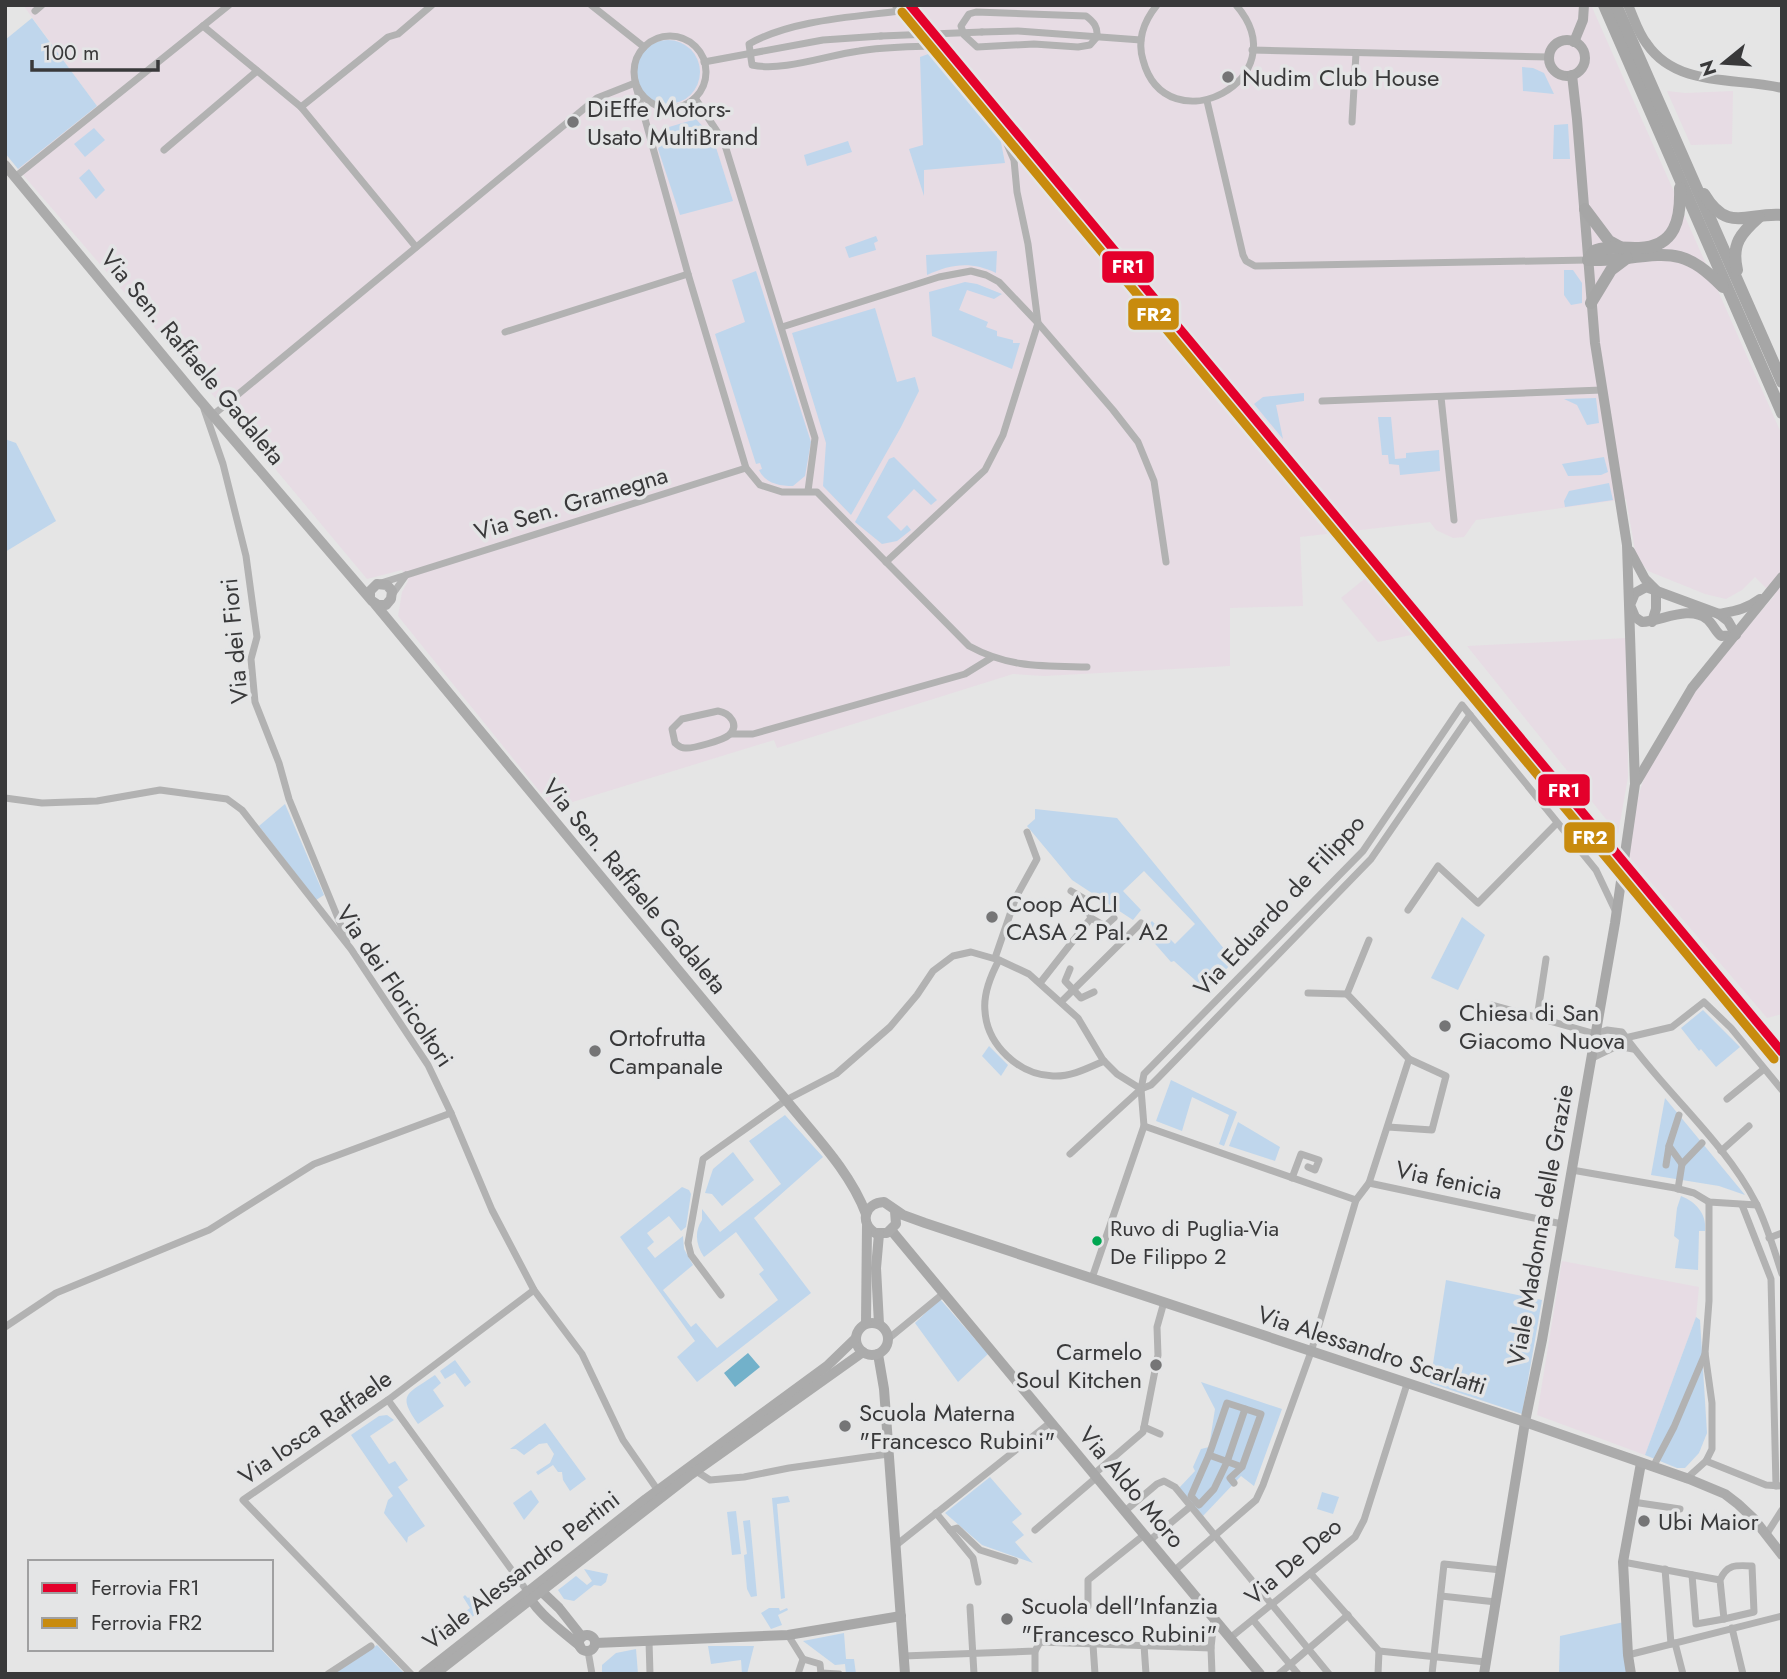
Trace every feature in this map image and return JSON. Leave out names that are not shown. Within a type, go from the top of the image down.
[{"type":"highway","points":[[1604,5],[1782,413]]},
{"type":"highway","points":[[1616,5],[1782,382]]},
{"type":"highway","points":[[1684,161],[1710,203],[1721,214],[1735,220],[1782,215]]},
{"type":"highway","points":[[1588,260],[1593,251],[1600,248],[1641,248],[1657,244],[1670,236],[1681,210],[1680,181]]},
{"type":"highway","points":[[1584,209],[1609,241],[1620,247]]},
{"type":"highway","points":[[1743,294],[1735,260],[1736,246],[1741,233],[1759,216]]},
{"type":"highway","points":[[1588,260],[1658,253],[1678,255],[1709,274],[1729,293]]},
{"type":"highway","points":[[1591,303],[1611,270],[1627,258]]},
{"type":"main road","name":"Via Sen. Raffaele Gadaleta","points":[[5,165],[372,601],[786,1100],[844,1173],[860,1198],[866,1214]]},
{"type":"main road","name":"Via Sen. Raffaele Gadaleta","points":[[350,576],[390,588],[390,599]]},
{"type":"main road","points":[[377,584],[370,591],[372,601],[382,606],[390,599]]},
{"type":"main road","points":[[390,599],[393,627]]},
{"type":"main road","name":"Via Sen. Raffaele Gadaleta","points":[[844,1173],[879,1202]]},
{"type":"main road","points":[[866,1324],[866,1214],[870,1206],[879,1202],[889,1204],[895,1211],[897,1220],[892,1229],[878,1234]]},
{"type":"main road","name":"Via Alessandro Scarlatti","points":[[895,1211],[1525,1422],[1725,1494],[1738,1504],[1782,1555]]},
{"type":"main road","name":"Via Alessandro Scarlatti","points":[[892,1229],[902,1224],[925,1223]]},
{"type":"main road","points":[[867,1226],[878,1234]]},
{"type":"main road","points":[[878,1234],[876,1268],[879,1324]]},
{"type":"main road","points":[[866,1324],[879,1324],[886,1330],[888,1339],[885,1348],[878,1354],[867,1354],[857,1346],[858,1329],[866,1324]]},
{"type":"main road","points":[[689,1473],[827,1366],[856,1338]]},
{"type":"main road","points":[[540,1590],[647,1503],[657,1489],[689,1473],[863,1352]]},
{"type":"main road","name":"Viale Alessandro Pertini","points":[[423,1674],[647,1503]]},
{"type":"main road","name":"Viale Alessandro Pertini","points":[[435,1674],[528,1595]]},
{"type":"street","points":[[35,11],[42,5]]},
{"type":"street","points":[[15,177],[229,5]]},
{"type":"street","points":[[301,107],[432,5]]},
{"type":"street","points":[[592,5],[644,47]]},
{"type":"street","points":[[1157,5],[1144,25],[1141,52],[1148,74],[1164,91],[1184,100],[1217,98],[1235,86],[1247,70],[1252,50],[1251,30],[1236,5]]},
{"type":"street","points":[[1574,42],[1583,20],[1584,5]]},
{"type":"street","points":[[1628,5],[1647,45],[1671,66],[1686,74],[1704,78],[1782,88]]},
{"type":"street","points":[[886,562],[985,470],[1003,435],[1038,323],[1013,160],[1000,128],[898,8],[819,22],[763,36],[749,44],[752,65],[762,67],[885,47],[930,46]]},
{"type":"street","points":[[976,12],[1072,14],[1086,16],[1094,21],[1097,37],[1085,47],[1034,44],[984,48],[969,43],[961,26],[969,14],[976,12]]},
{"type":"street","points":[[203,26],[301,107],[416,247]]},
{"type":"street","points":[[704,62],[823,40],[881,36],[1018,31],[1141,40]]},
{"type":"street","points":[[635,83],[645,98],[661,107],[679,107],[695,98],[706,78],[704,62],[695,46],[678,37],[660,37],[644,47],[634,63],[635,83],[746,468],[760,485],[782,492],[817,492],[969,646],[991,658],[1037,666],[1087,667]]},
{"type":"street","points":[[1563,41],[1574,42],[1583,50],[1581,68],[1572,75],[1556,72],[1549,57],[1553,47],[1563,41]]},
{"type":"street","points":[[1252,50],[1549,57]]},
{"type":"street","points":[[1352,122],[1356,52]]},
{"type":"street","points":[[164,150],[257,71]]},
{"type":"street","points":[[1572,75],[1591,303],[1627,545],[1635,784]]},
{"type":"street","points":[[213,415],[597,98],[635,83]]},
{"type":"street","points":[[695,98],[724,142],[815,438],[808,491]]},
{"type":"street","points":[[1207,100],[1243,255],[1255,267],[1588,260]]},
{"type":"street","points":[[782,327],[939,277],[971,271],[999,282],[1038,323],[1138,442],[1154,481],[1166,562]]},
{"type":"street","points":[[505,332],[688,274]]},
{"type":"street","points":[[1322,401],[1602,390]]},
{"type":"street","points":[[1441,397],[1454,520]]},
{"type":"street","name":"Via dei Fiori","points":[[202,402],[223,464],[246,556],[257,637],[251,659],[256,702],[279,763],[289,799],[351,949]]},
{"type":"street","name":"Via Sen. Gramegna","points":[[377,584],[746,468]]},
{"type":"street","points":[[1627,545],[1635,563],[1656,590],[1656,609],[1652,622]]},
{"type":"street","points":[[390,599],[407,574]]},
{"type":"street","points":[[1635,784],[1692,688],[1782,577]]},
{"type":"street","points":[[1646,587],[1719,614],[1728,621],[1736,635],[1721,636],[1705,617],[1692,614],[1677,614],[1652,622],[1642,622],[1635,617],[1630,605],[1635,593],[1646,587]]},
{"type":"street","points":[[1719,614],[1752,605],[1773,589]]},
{"type":"street","points":[[731,734],[734,725],[731,716],[718,711],[678,721],[671,734],[675,743],[688,749],[731,734],[753,734],[965,674],[991,658]]},
{"type":"street","name":"Via Eduardo de Filippo","points":[[1462,705],[1470,715],[1371,859],[1181,1055],[1151,1085],[1141,1089],[1144,1074],[1363,851],[1462,705]]},
{"type":"street","points":[[1470,715],[1596,870],[1617,913]]},
{"type":"street","name":"Viale Madonna delle Grazie","points":[[1485,1668],[1525,1422],[1617,913],[1635,784]]},
{"type":"street","name":"Via dei Floricoltori","points":[[5,799],[42,803],[97,802],[160,790],[227,799],[242,810],[351,949],[429,1065],[492,1210],[534,1290],[582,1354],[623,1440],[657,1489]]},
{"type":"street","points":[[1408,909],[1438,866],[1478,903],[1557,823]]},
{"type":"street","points":[[1027,832],[1037,859],[1016,897],[990,976],[985,1015],[991,1034],[1007,1058],[1024,1068],[1052,1076],[1077,1072],[1104,1061]]},
{"type":"street","points":[[1071,891],[1083,898],[1091,918],[1105,926],[1114,918]]},
{"type":"street","points":[[1040,983],[1091,918]]},
{"type":"street","points":[[1061,1002],[1140,923]]},
{"type":"street","points":[[1347,994],[1368,940]]},
{"type":"street","points":[[721,1295],[691,1255],[688,1243],[703,1159],[786,1100],[836,1074],[868,1049],[917,995],[933,971],[953,956],[971,953],[997,959],[1029,974],[1078,1018],[1104,1061],[1117,1074],[1141,1089]]},
{"type":"street","points":[[1537,1018],[1546,959]]},
{"type":"street","points":[[1070,969],[1065,981],[1073,990],[1082,998],[1094,992]]},
{"type":"street","points":[[1308,993],[1347,994],[1409,1059],[1446,1076],[1432,1130],[1388,1127]]},
{"type":"street","points":[[1625,1038],[1672,1027],[1704,1002],[1731,1028],[1782,1090]]},
{"type":"street","points":[[1492,1005],[1596,1036],[1602,1046],[1613,1047]]},
{"type":"street","points":[[1600,1012],[1721,1151],[1757,1205],[1782,1274]]},
{"type":"street","points":[[1596,1036],[1607,1030],[1616,1030]]},
{"type":"street","points":[[1591,1058],[1622,1045],[1634,1049]]},
{"type":"street","points":[[1175,1570],[1256,1500],[1264,1485],[1311,1352],[1356,1200],[1369,1183],[1409,1059]]},
{"type":"street","points":[[1727,1099],[1764,1069]]},
{"type":"street","points":[[1092,1278],[1144,1126],[1141,1089]]},
{"type":"street","points":[[1070,1154],[1141,1089]]},
{"type":"street","points":[[5,1326],[56,1293],[209,1230],[314,1164],[451,1113]]},
{"type":"street","points":[[1666,1165],[1679,1115]]},
{"type":"street","points":[[1144,1126],[1356,1200]]},
{"type":"street","points":[[1721,1151],[1749,1126]]},
{"type":"street","points":[[1678,1189],[1682,1164],[1702,1143]]},
{"type":"street","points":[[1669,1146],[1682,1164]]},
{"type":"street","points":[[1292,1178],[1301,1154],[1320,1160],[1315,1170],[1308,1167]]},
{"type":"street","points":[[1572,1170],[1678,1189],[1694,1193],[1709,1202],[1757,1205]]},
{"type":"street","name":"Via fenicia","points":[[1369,1183],[1562,1224]]},
{"type":"street","points":[[1686,1479],[1706,1461],[1712,1448],[1713,1420],[1705,1353],[1709,1301],[1709,1202]]},
{"type":"street","points":[[1706,1461],[1766,1485],[1779,1486],[1771,1279],[1742,1205]]},
{"type":"street","name":"Via Aldo Moro","points":[[892,1229],[1175,1570],[1255,1672]]},
{"type":"street","points":[[1769,1238],[1782,1233]]},
{"type":"street","name":"Via Iosca Raffaele","points":[[411,1674],[243,1500],[388,1400],[534,1290]]},
{"type":"street","points":[[888,1339],[894,1337],[944,1293]]},
{"type":"street","points":[[1035,1530],[1143,1432],[1158,1356],[1157,1327],[1164,1302]]},
{"type":"street","points":[[1653,1467],[1674,1427],[1705,1353]]},
{"type":"street","points":[[878,1354],[884,1389],[905,1674]]},
{"type":"street","name":"Via De Deo","points":[[1230,1638],[1355,1537],[1364,1520],[1407,1384]]},
{"type":"street","points":[[388,1400],[528,1595],[586,1644],[788,1636],[901,1616]]},
{"type":"street","points":[[1234,1483],[1230,1478],[1242,1467],[1261,1414],[1227,1403],[1191,1496],[1199,1505],[1214,1489],[1227,1462],[1245,1409]]},
{"type":"street","points":[[895,1546],[1051,1422]]},
{"type":"street","points":[[1144,1427],[1160,1434]]},
{"type":"street","points":[[689,1473],[710,1480],[744,1477],[888,1454]]},
{"type":"street","points":[[1209,1455],[1242,1467]]},
{"type":"street","points":[[1631,1674],[1623,1562],[1641,1463]]},
{"type":"street","points":[[1125,1511],[1157,1484],[1168,1482],[1191,1506],[1329,1674]]},
{"type":"street","points":[[1633,1502],[1680,1509]]},
{"type":"street","points":[[1088,1606],[1088,1580],[1191,1506]]},
{"type":"street","points":[[1766,1535],[1782,1510]]},
{"type":"street","points":[[936,1513],[973,1558],[978,1582]]},
{"type":"street","points":[[950,1530],[957,1528],[980,1550],[1015,1560]]},
{"type":"street","points":[[1623,1562],[1720,1580]]},
{"type":"street","points":[[1432,1674],[1444,1564],[1501,1570]]},
{"type":"street","points":[[1696,1624],[1724,1619],[1754,1612],[1752,1566],[1734,1564],[1727,1568],[1720,1580],[1724,1619]]},
{"type":"street","points":[[1665,1569],[1673,1643],[1683,1674]]},
{"type":"street","points":[[1311,1574],[1379,1651],[1485,1668]]},
{"type":"street","points":[[1692,1575],[1695,1638]]},
{"type":"street","points":[[528,1595],[540,1590],[559,1608],[586,1644],[592,1674]]},
{"type":"street","points":[[1441,1596],[1496,1602]]},
{"type":"street","points":[[970,1607],[974,1674]]},
{"type":"street","points":[[1279,1674],[1348,1615]]},
{"type":"street","points":[[1628,1655],[1782,1616]]},
{"type":"street","points":[[1212,1674],[1214,1618]]},
{"type":"street","points":[[1253,1620],[1298,1674]]},
{"type":"street","points":[[1732,1628],[1743,1674]]},
{"type":"street","points":[[788,1636],[803,1659],[820,1664],[821,1673],[839,1674]]},
{"type":"street","points":[[649,1641],[650,1674]]},
{"type":"street","points":[[1035,1674],[1035,1651],[1040,1642],[1211,1648]]},
{"type":"street","points":[[1093,1645],[1095,1674]]},
{"type":"street","points":[[328,1674],[371,1646]]},
{"type":"street","points":[[1144,1646],[1146,1674]]},
{"type":"street","points":[[904,1656],[1035,1651]]},
{"type":"street","points":[[1369,1674],[1378,1670],[1379,1651]]},
{"type":"street","points":[[798,1674],[803,1659]]},
{"type":"shaded area","points":[[23,5],[1591,5],[1782,435],[1782,1014],[1767,1018],[1631,859],[1628,851],[1639,794],[1647,769],[1695,689],[1774,596],[1755,577],[1742,590],[1726,599],[1705,594],[1648,571],[1636,556],[1626,499],[1476,520],[1464,537],[1453,538],[1436,530],[1430,522],[1300,537],[1303,606],[1230,608],[1230,666],[1044,676],[1013,674],[777,748],[774,740],[553,808],[398,616],[402,592],[408,581],[402,570],[367,579],[18,169],[97,106]]},
{"type":"shaded area","points":[[32,18],[97,106],[18,169],[5,153],[5,40]]},
{"type":"shaded area","points":[[668,40],[686,46],[694,54],[700,72],[694,90],[686,98],[668,104],[650,98],[642,90],[636,72],[642,54],[650,46]]},
{"type":"shaded area","points":[[931,53],[1000,137],[1005,163],[924,170],[924,196],[909,149],[923,145],[920,57]]},
{"type":"shaded area","points":[[1522,67],[1544,73],[1554,94],[1523,91]]},
{"type":"shaded area","points":[[1667,91],[1733,91],[1732,144],[1691,145]]},
{"type":"shaded area","points":[[696,119],[713,138],[733,201],[680,215],[658,149],[669,127]]},
{"type":"shaded area","points":[[1568,124],[1570,159],[1553,159],[1554,125]]},
{"type":"shaded area","points":[[94,128],[105,140],[85,157],[74,144]]},
{"type":"shaded area","points":[[848,141],[852,152],[807,166],[804,155]]},
{"type":"shaded area","points":[[89,169],[105,190],[96,199],[79,178]]},
{"type":"shaded area","points":[[876,236],[876,250],[849,258],[845,247]]},
{"type":"shaded area","points":[[997,251],[996,273],[961,265],[927,275],[926,255]]},
{"type":"shaded area","points":[[1564,270],[1573,270],[1582,283],[1582,303],[1571,305],[1564,295]]},
{"type":"shaded area","points":[[756,271],[811,442],[805,476],[793,486],[773,483],[759,470],[762,469],[760,463],[756,464],[715,334],[745,322],[732,280]]},
{"type":"shaded area","points":[[965,282],[1002,294],[994,299],[967,290],[959,310],[988,322],[986,327],[997,331],[997,336],[1020,343],[1012,369],[932,336],[929,292]]},
{"type":"shaded area","points":[[875,308],[897,382],[915,377],[919,391],[851,515],[823,486],[826,443],[792,333]]},
{"type":"shaded area","points":[[1304,393],[1304,401],[1276,405],[1283,439],[1254,404],[1263,397]]},
{"type":"shaded area","points":[[1596,398],[1599,423],[1587,425],[1577,405],[1564,399]]},
{"type":"shaded area","points":[[1378,417],[1391,417],[1395,459],[1406,458],[1406,453],[1439,450],[1440,471],[1400,475],[1399,465],[1389,464],[1388,455],[1382,455]]},
{"type":"shaded area","points":[[5,439],[16,443],[56,521],[5,552]]},
{"type":"shaded area","points":[[894,457],[937,500],[931,505],[914,489],[887,517],[901,531],[907,525],[911,530],[897,541],[882,544],[855,522],[889,459]]},
{"type":"shaded area","points":[[1604,457],[1608,472],[1601,475],[1568,476],[1562,464]]},
{"type":"shaded area","points":[[1609,483],[1613,500],[1565,507],[1564,501],[1569,491]]},
{"type":"shaded area","points":[[1373,572],[1425,632],[1378,642],[1341,598]]},
{"type":"shaded area","points":[[1627,638],[1628,777],[1618,834],[1467,646]]},
{"type":"shaded area","points":[[285,804],[324,895],[316,900],[259,826]]},
{"type":"shaded area","points":[[1035,809],[1117,818],[1234,961],[1206,990],[1174,961],[1171,962],[1143,930],[1152,921],[1175,944],[1195,924],[1144,871],[1123,891],[1141,910],[1133,920],[1072,880],[1027,826],[1035,819]]},
{"type":"shaded area","points":[[1462,917],[1485,935],[1458,990],[1431,978]]},
{"type":"shaded area","points":[[1703,1010],[1740,1047],[1716,1067],[1681,1028]]},
{"type":"shaded area","points":[[989,1046],[1008,1065],[1001,1076],[982,1056]]},
{"type":"shaded area","points":[[1171,1080],[1237,1112],[1224,1146],[1219,1144],[1229,1115],[1192,1097],[1182,1131],[1156,1121]]},
{"type":"shaded area","points":[[1665,1098],[1745,1195],[1719,1186],[1651,1175]]},
{"type":"shaded area","points":[[785,1115],[823,1157],[754,1218],[811,1293],[697,1382],[677,1357],[695,1341],[620,1237],[682,1187],[689,1190],[691,1194],[686,1227],[681,1231],[669,1216],[647,1233],[654,1242],[647,1248],[655,1258],[683,1236],[684,1249],[693,1265],[663,1290],[691,1327],[696,1323],[717,1348],[778,1300],[759,1274],[764,1270],[736,1232],[704,1257],[697,1238],[702,1209],[720,1232],[781,1184],[749,1141]]},
{"type":"shaded area","points":[[1238,1122],[1280,1147],[1275,1161],[1229,1146]]},
{"type":"shaded area","points":[[733,1152],[754,1180],[722,1206],[712,1194],[705,1193],[713,1169]]},
{"type":"shaded area","points":[[1681,1196],[1696,1205],[1704,1219],[1705,1231],[1699,1231],[1698,1270],[1675,1268],[1679,1240],[1674,1236]]},
{"type":"shaded area","points":[[1562,1261],[1699,1287],[1696,1317],[1645,1455],[1537,1415]]},
{"type":"shaded area","points":[[1446,1280],[1542,1300],[1522,1414],[1430,1383]]},
{"type":"shaded area","points":[[940,1299],[988,1354],[958,1382],[915,1323]]},
{"type":"shaded area","points":[[1696,1317],[1700,1320],[1707,1433],[1699,1453],[1685,1468],[1677,1468],[1645,1455]]},
{"type":"shaded area","points":[[455,1360],[471,1382],[465,1387],[455,1373],[445,1379],[440,1371]]},
{"type":"shaded area","points":[[435,1375],[441,1383],[433,1390],[444,1406],[418,1424],[408,1406],[408,1395]]},
{"type":"shaded area","points":[[1201,1382],[1282,1409],[1254,1486],[1241,1476],[1203,1516],[1179,1488],[1195,1471],[1193,1467],[1201,1449],[1209,1447],[1215,1409]]},
{"type":"shaded area","points":[[387,1415],[394,1420],[370,1436],[389,1464],[395,1461],[408,1480],[398,1487],[425,1526],[408,1537],[407,1543],[384,1513],[388,1500],[393,1496],[351,1435],[379,1416]]},
{"type":"shaded area","points":[[545,1423],[586,1479],[570,1491],[563,1480],[562,1472],[558,1472],[553,1465],[538,1475],[536,1472],[550,1463],[554,1454],[547,1443],[539,1444],[524,1455],[516,1449],[510,1449]]},
{"type":"shaded area","points":[[990,1477],[1022,1514],[1012,1522],[1024,1535],[1015,1542],[1033,1563],[982,1545],[945,1513]]},
{"type":"shaded area","points":[[531,1490],[539,1502],[524,1520],[513,1503]]},
{"type":"shaded area","points":[[1322,1492],[1339,1497],[1333,1514],[1317,1509]]},
{"type":"shaded area","points":[[788,1496],[790,1502],[777,1504],[785,1598],[781,1599],[772,1498]]},
{"type":"shaded area","points":[[736,1511],[741,1554],[732,1555],[727,1512]]},
{"type":"shaded area","points":[[750,1520],[757,1596],[751,1597],[747,1589],[743,1521]]},
{"type":"shaded area","points":[[584,1569],[608,1574],[606,1582],[601,1586],[594,1585],[574,1601],[564,1599],[558,1590],[576,1576],[587,1585],[592,1581]]},
{"type":"shaded area","points":[[465,1595],[468,1598],[471,1596],[480,1608],[490,1600],[492,1602],[459,1627],[454,1620],[470,1608],[463,1597]]},
{"type":"shaded area","points":[[769,1608],[779,1608],[780,1611],[787,1608],[788,1610],[778,1615],[782,1625],[771,1629],[761,1613]]},
{"type":"shaded area","points":[[1624,1622],[1627,1674],[1559,1674],[1560,1636]]},
{"type":"shaded area","points":[[844,1633],[846,1659],[854,1659],[856,1674],[846,1674],[845,1664],[835,1665],[803,1641]]},
{"type":"shaded area","points":[[377,1645],[405,1674],[334,1674]]},
{"type":"shaded area","points":[[708,1646],[754,1646],[747,1674],[742,1674],[741,1660],[711,1664]]},
{"type":"shaded area","points":[[636,1649],[638,1674],[602,1674],[602,1665],[616,1653]]},
{"type":"water","points":[[748,1353],[760,1367],[735,1387],[724,1373]]},
{"type":"rail line","name":"FR1","points":[[910,5],[1782,1052]]},
{"type":"rail line","name":"FR2","points":[[902,12],[1774,1059]]},
{"type":"place","name":"Nudim Club House","points":[[1228,77]]},
{"type":"place","name":"DiEffe Motors- Usato MultiBrand","points":[[573,122]]},
{"type":"place","name":"Coop ACLI CASA 2 Pal. A2","points":[[992,917]]},
{"type":"place","name":"Chiesa di San Giacomo Nuova","points":[[1445,1026]]},
{"type":"place","name":"Ortofrutta Campanale","points":[[595,1051]]},
{"type":"place","name":"Ruvo di Puglia-Via De Filippo 2","points":[[1097,1241]]},
{"type":"place","name":"Carmelo Soul Kitchen","points":[[1156,1365]]},
{"type":"place","name":"Scuola Materna \"Francesco Rubini\"","points":[[845,1426]]},
{"type":"place","name":"Ubi Maior","points":[[1644,1521]]},
{"type":"place","name":"Scuola dell'Infanzia \"Francesco Rubini\"","points":[[1007,1619]]}]
